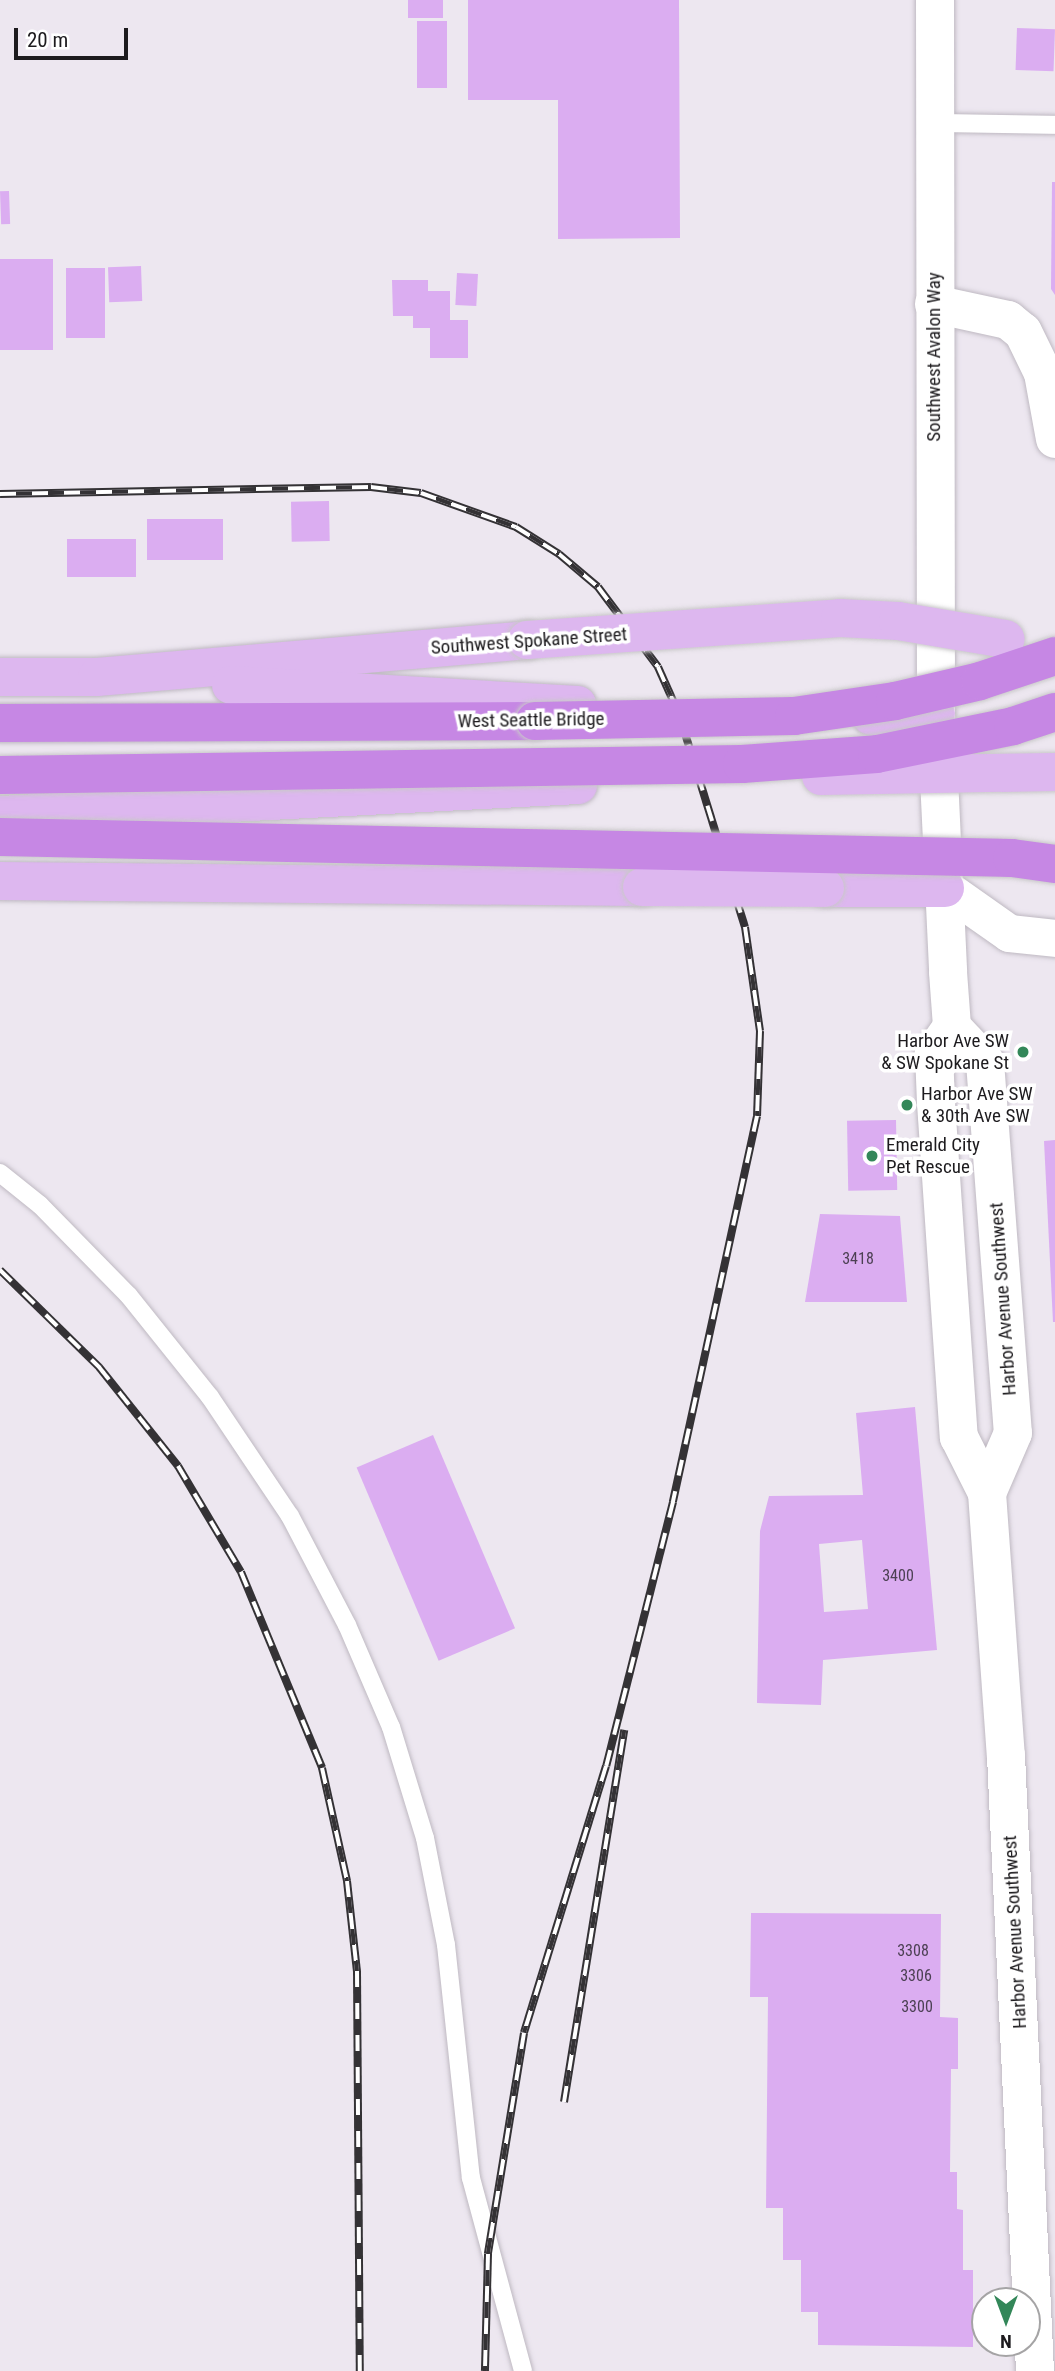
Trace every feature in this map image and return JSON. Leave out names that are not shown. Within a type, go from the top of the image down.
[{"type":"highway","name":"West Seattle Bridge","points":[[0,723],[794,716],[919,695],[1055,656]]},
{"type":"highway","points":[[0,775],[742,764],[877,754],[1013,726],[1055,712]]},
{"type":"highway","points":[[0,837],[1012,858],[1055,864]]},
{"type":"main road","name":"Southwest Avalon Way","points":[[935,0],[936,714]]},
{"type":"main road","points":[[934,304],[1008,320],[1023,332],[1043,373],[1055,439]]},
{"type":"main road","name":"Southwest Spokane Street","points":[[0,677],[97,677],[527,640],[840,618],[898,621],[1005,639],[1055,656]]},
{"type":"main road","points":[[97,677],[807,718],[936,714],[953,1027]]},
{"type":"main road","points":[[0,814],[578,785],[1055,772]]},
{"type":"main road","points":[[0,881],[945,888]]},
{"type":"main road","name":"Harbor Avenue Southwest","points":[[986,1493],[1013,1433],[985,1062],[953,1027],[934,1053],[959,1437],[986,1493],[1008,1793],[1035,2371]]},
{"type":"street","points":[[945,888],[1009,933],[1055,938]]},
{"type":"lane","points":[[934,123],[1055,125]]},
{"type":"lane","points":[[0,1173],[40,1205],[129,1296],[210,1397],[290,1516],[353,1638],[391,1727],[425,1838],[446,1945],[471,2178],[523,2371]]},
{"type":"building","points":[[408,0],[443,0],[443,18],[408,18]]},
{"type":"building","points":[[468,0],[679,0],[680,238],[558,239],[558,100],[468,100]]},
{"type":"building","points":[[417,21],[447,21],[447,88],[417,88]]},
{"type":"building","points":[[1017,28],[1055,29],[1054,71],[1016,70]]},
{"type":"building","points":[[1052,182],[1055,182],[1055,295],[1051,289]]},
{"type":"building","points":[[0,191],[9,191],[10,224],[1,224]]},
{"type":"building","points":[[0,259],[53,259],[53,350],[0,350]]},
{"type":"building","points":[[141,266],[142,301],[109,302],[108,267]]},
{"type":"building","points":[[66,268],[105,268],[105,338],[66,338]]},
{"type":"building","points":[[457,273],[478,274],[476,306],[455,305]]},
{"type":"building","points":[[392,280],[428,280],[428,291],[450,291],[450,320],[468,320],[468,358],[430,358],[430,328],[413,328],[413,316],[393,316]]},
{"type":"building","points":[[329,501],[330,541],[292,542],[291,502]]},
{"type":"building","points":[[147,519],[223,519],[223,560],[147,560]]},
{"type":"building","points":[[67,539],[136,539],[136,577],[67,577]]},
{"type":"building","name":"Emerald City Pet Rescue","points":[[896,1120],[897,1190],[848,1191],[847,1121]]},
{"type":"building","points":[[1055,1140],[1055,1322],[1053,1322],[1044,1141]]},
{"type":"building","points":[[820,1214],[900,1216],[907,1302],[805,1302]]},
{"type":"building","points":[[915,1407],[937,1650],[823,1660],[821,1705],[757,1703],[760,1531],[769,1496],[863,1495],[856,1413]],"holes":[[[862,1540],[868,1609],[824,1612],[819,1544]]]},
{"type":"building","points":[[433,1435],[515,1628],[439,1661],[357,1467]]},
{"type":"building","points":[[751,1913],[941,1914],[940,2017],[958,2018],[958,2069],[951,2069],[950,2172],[957,2172],[957,2209],[963,2210],[963,2270],[973,2270],[971,2347],[818,2345],[818,2312],[801,2312],[801,2260],[783,2260],[783,2208],[766,2208],[768,1997],[750,1997]]},
{"type":"railway","points":[[0,494],[371,487],[421,493],[516,527],[559,554],[598,587],[658,667],[679,714],[745,927],[760,1031],[757,1116],[673,1502],[606,1766],[524,2033],[488,2254],[485,2371]]},
{"type":"railway","points":[[0,1270],[99,1367],[178,1466],[241,1572],[322,1768],[347,1881],[357,1971],[360,2371]]},
{"type":"railway","points":[[564,2102],[624,1730]]},
{"type":"place","name":"Harbor Ave SW & SW Spokane St","points":[[1023,1052]]},
{"type":"place","name":"Harbor Ave SW & 30th Ave SW","points":[[907,1105]]},
{"type":"place","name":"Emerald City Pet Rescue","points":[[872,1156]]}]
